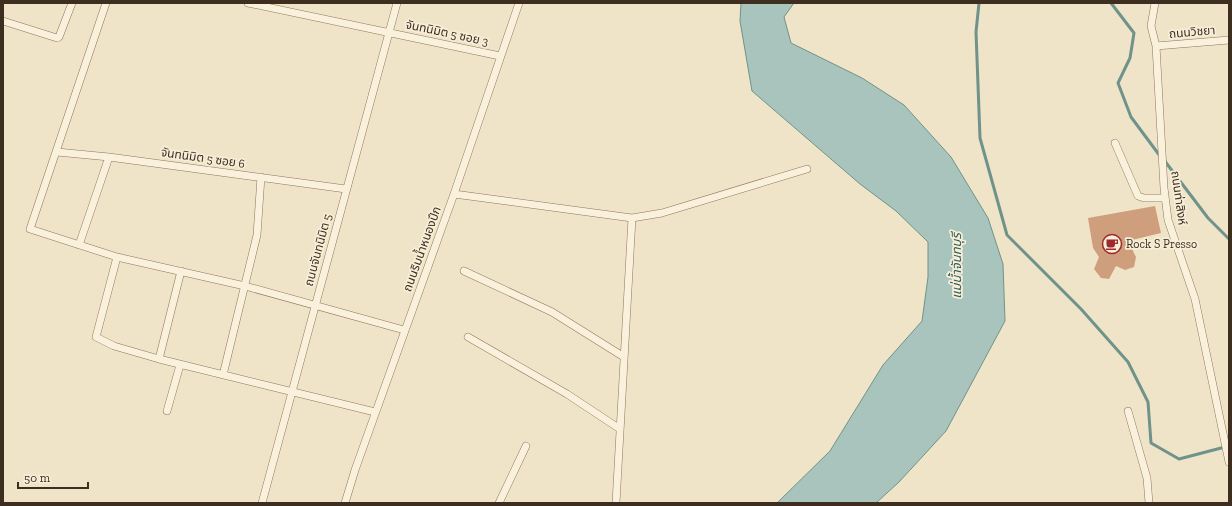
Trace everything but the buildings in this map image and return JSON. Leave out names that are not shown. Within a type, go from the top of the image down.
[{"type":"street","points":[[3,21],[57,38],[59,37],[72,3]]},
{"type":"street","points":[[106,3],[30,229],[117,257],[245,286],[404,330]]},
{"type":"street","name":"จันทนิมิต 5 ซอย 3","points":[[248,3],[500,56]]},
{"type":"street","name":"ถนนจันทนิมิต 5","points":[[262,503],[314,305],[397,3]]},
{"type":"street","name":"ถนนริมน้ำหนองปึก","points":[[345,503],[354,470],[454,194],[519,3]]},
{"type":"street","name":"ถนนท่าสิงห์","points":[[1155,3],[1150,26],[1156,46],[1164,188],[1168,220],[1195,299],[1229,462]]},
{"type":"street","name":"ถนนวิชยา","points":[[1156,46],[1229,40]]},
{"type":"street","points":[[1115,143],[1138,196],[1144,198],[1165,198]]},
{"type":"street","name":"จันทนิมิต 5 ซอย 6","points":[[57,152],[108,156],[261,176],[346,189]]},
{"type":"street","points":[[79,245],[108,156]]},
{"type":"street","points":[[454,194],[632,218],[662,213],[807,169]]},
{"type":"street","points":[[223,375],[257,235],[261,176]]},
{"type":"street","points":[[616,503],[632,218]]},
{"type":"street","points":[[117,257],[96,337],[114,346],[159,359],[375,412]]},
{"type":"street","points":[[159,359],[181,271]]},
{"type":"street","points":[[464,271],[552,312],[624,357]]},
{"type":"street","points":[[468,337],[567,394],[620,429]]},
{"type":"street","points":[[167,411],[180,364]]},
{"type":"street","points":[[1128,411],[1147,478],[1149,503]]},
{"type":"street","points":[[499,503],[526,446]]},
{"type":"water","name":"แม่น้ำจันทบุรี","points":[[741,3],[794,3],[784,17],[791,43],[862,78],[904,105],[951,157],[988,218],[1003,264],[1005,321],[946,431],[899,482],[876,503],[777,503],[830,451],[883,365],[922,321],[928,277],[928,242],[896,211],[860,184],[752,91],[740,21]]},
{"type":"waterway","points":[[979,3],[976,32],[980,138],[1007,235],[1081,309],[1128,362],[1148,402],[1151,443],[1179,459],[1225,447]]},
{"type":"waterway","points":[[1111,3],[1134,33],[1130,58],[1118,83],[1131,117],[1160,156]]},
{"type":"waterway","points":[[1164,160],[1208,218],[1229,239]]},
{"type":"place","name":"Rock S Presso","points":[[1112,244]]}]
